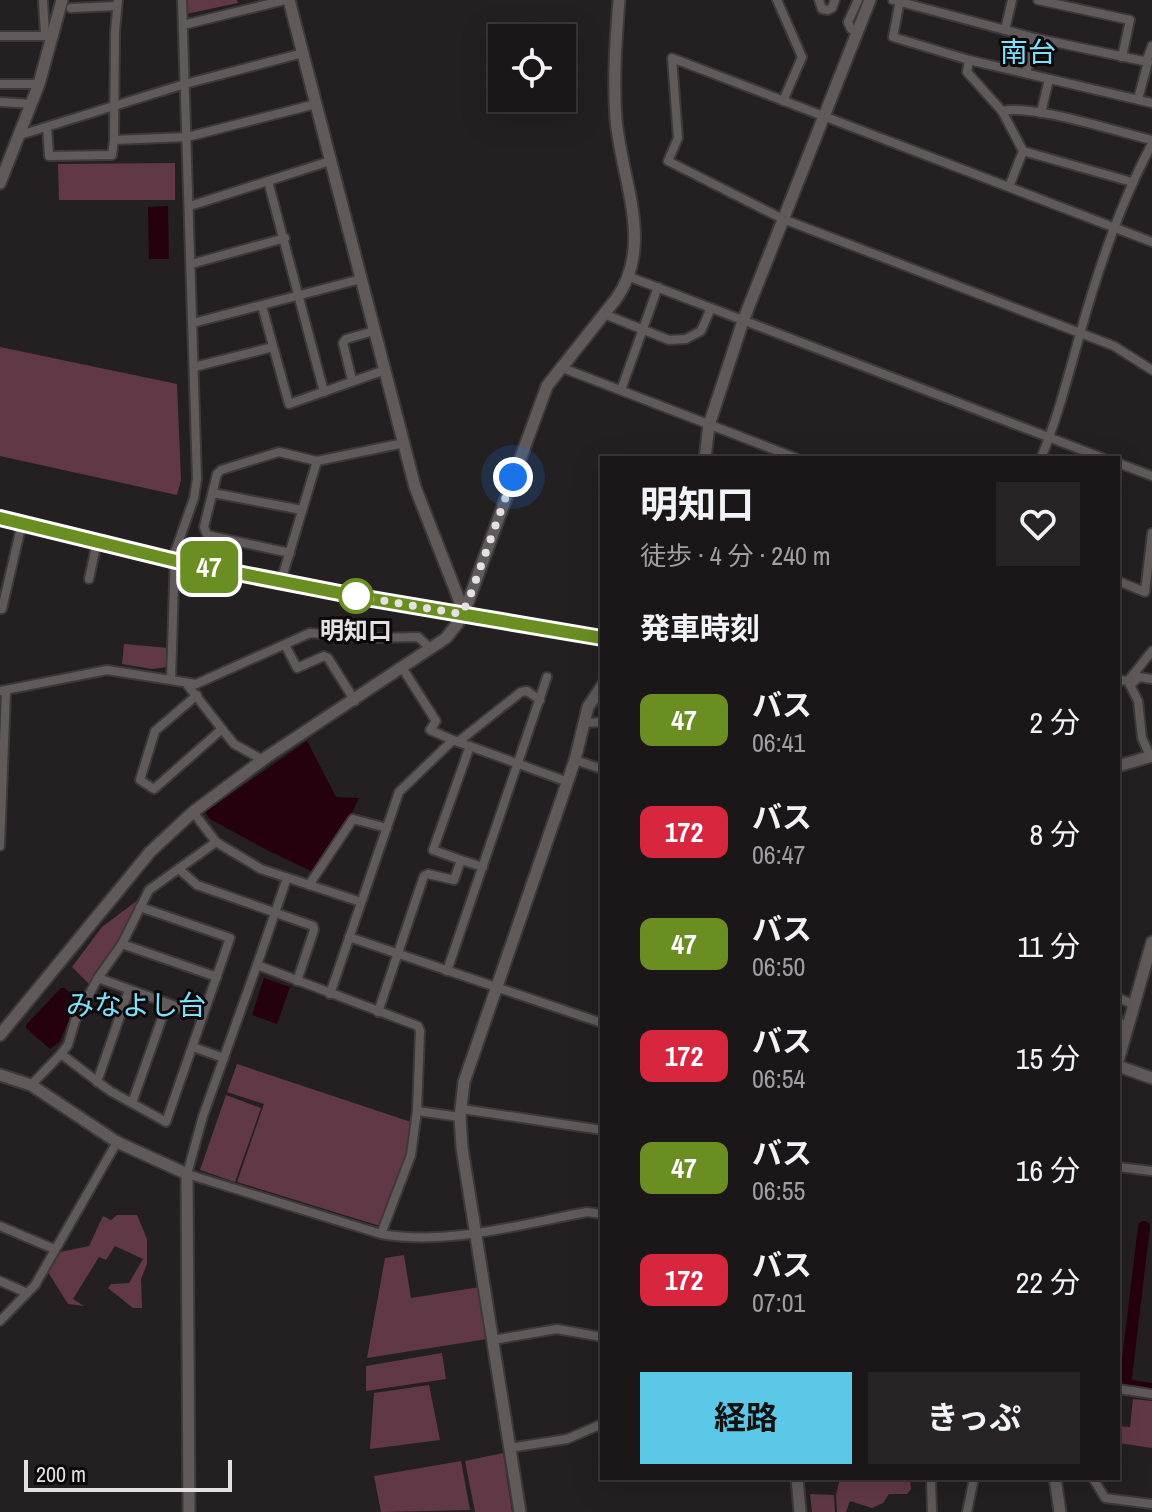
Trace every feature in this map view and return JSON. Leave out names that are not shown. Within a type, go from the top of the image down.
[{"type":"street","points":[[43,0],[49,36]]},
{"type":"street","points":[[171,680],[176,543],[194,498],[197,479],[182,0]]},
{"type":"street","points":[[239,0],[242,11]]},
{"type":"street","points":[[183,25],[287,0],[418,498],[460,602],[461,614]]},
{"type":"street","points":[[0,1035],[150,852],[193,812],[263,760],[403,669],[446,638],[458,623],[539,404],[560,367],[630,277],[635,256],[635,228],[615,116],[619,0]]},
{"type":"street","points":[[777,0],[802,57],[783,101]]},
{"type":"street","points":[[819,0],[824,10],[832,8],[835,0]]},
{"type":"street","points":[[856,31],[851,29],[848,22],[858,0]]},
{"type":"street","points":[[705,456],[709,425],[743,321],[870,0]]},
{"type":"street","points":[[1005,30],[1012,0]]},
{"type":"street","points":[[1038,0],[1130,20],[1122,57]]},
{"type":"street","points":[[1146,62],[1035,38],[897,1],[893,37],[969,60],[1152,103]]},
{"type":"street","points":[[0,183],[39,84],[49,36],[66,4],[117,3],[112,155],[49,156],[47,127]]},
{"type":"street","points":[[0,36],[49,36]]},
{"type":"street","points":[[1026,73],[1035,38]]},
{"type":"street","points":[[1138,99],[1152,46]]},
{"type":"street","points":[[20,135],[185,84],[303,53]]},
{"type":"street","points":[[1152,242],[672,58],[678,138],[668,161],[783,219],[1114,346],[1152,370]]},
{"type":"street","points":[[969,60],[967,72],[1002,111],[1023,151],[1132,182]]},
{"type":"street","points":[[1041,113],[1049,79]]},
{"type":"street","points":[[0,84],[39,84]]},
{"type":"street","points":[[0,102],[32,104]]},
{"type":"street","points":[[114,140],[187,137],[316,104]]},
{"type":"street","points":[[1002,111],[1014,108],[1041,113],[1152,142],[1132,182],[1115,228],[1042,456]]},
{"type":"street","points":[[0,142],[14,148]]},
{"type":"street","points":[[1009,187],[1023,151]]},
{"type":"street","points":[[190,206],[330,161]]},
{"type":"street","points":[[268,181],[324,392]]},
{"type":"street","points":[[191,264],[285,238]]},
{"type":"street","points":[[630,277],[1098,456]]},
{"type":"street","points":[[193,323],[361,279]]},
{"type":"street","points":[[621,390],[658,287]]},
{"type":"street","points":[[262,306],[289,404],[385,370]]},
{"type":"street","points":[[604,314],[669,340],[686,339],[701,331],[711,308]]},
{"type":"street","points":[[352,380],[343,343],[346,339],[374,331]]},
{"type":"street","points":[[194,367],[273,347]]},
{"type":"street","points":[[560,367],[791,456]]},
{"type":"street","points":[[290,553],[207,535],[204,527],[217,474],[221,470],[279,452],[317,461],[404,443]]},
{"type":"street","points":[[281,581],[317,461]]},
{"type":"street","points":[[1120,464],[1152,476]]},
{"type":"street","points":[[213,493],[302,510]]},
{"type":"street","points":[[0,518],[176,561],[600,638]]},
{"type":"street","points":[[0,609],[22,523]]},
{"type":"street","points":[[1120,582],[1149,593],[1152,533]]},
{"type":"street","points":[[89,579],[97,542]]},
{"type":"street","points":[[0,846],[3,691],[107,670],[196,684],[310,633],[373,638],[418,637],[430,648]]},
{"type":"street","points":[[285,645],[297,668],[324,656],[328,658],[355,701]]},
{"type":"street","points":[[1125,682],[1152,651]]},
{"type":"street","points":[[403,669],[436,721],[430,730],[568,782]]},
{"type":"street","points":[[447,971],[547,677]]},
{"type":"street","points":[[1125,682],[1139,677],[1152,679]]},
{"type":"street","points":[[185,682],[234,744],[263,760]]},
{"type":"street","points":[[1120,765],[1151,756],[1142,738],[1138,701],[1125,682]]},
{"type":"street","points":[[520,1512],[462,1148],[464,1082],[568,782],[588,707],[600,689]]},
{"type":"street","points":[[330,994],[399,792],[456,741],[521,692],[527,691],[540,700]]},
{"type":"street","points":[[197,695],[155,731],[140,780],[154,789],[222,729]]},
{"type":"street","points":[[583,723],[600,722]]},
{"type":"street","points":[[470,746],[433,850],[483,867]]},
{"type":"street","points":[[575,760],[600,768]]},
{"type":"street","points":[[193,812],[216,842],[261,869],[361,902]]},
{"type":"street","points":[[309,885],[353,819],[387,828]]},
{"type":"street","points":[[31,1085],[68,1045],[75,1021],[98,978],[122,944],[149,890],[216,842]]},
{"type":"street","points":[[378,1012],[424,876],[428,874],[454,880],[461,860]]},
{"type":"street","points":[[179,869],[197,885],[314,927],[297,981]]},
{"type":"street","points":[[189,1512],[187,1174],[203,1116],[287,878]]},
{"type":"street","points":[[61,1054],[97,1082],[166,1122],[230,938],[140,907]]},
{"type":"street","points":[[349,937],[600,1022]]},
{"type":"street","points":[[1120,1056],[1152,942]]},
{"type":"street","points":[[122,944],[217,977]]},
{"type":"street","points":[[257,965],[418,1026],[417,1111],[411,1155],[381,1234]]},
{"type":"street","points":[[98,978],[203,1016]]},
{"type":"street","points":[[97,1082],[129,990]]},
{"type":"street","points":[[1120,999],[1133,1004]]},
{"type":"street","points":[[132,1103],[167,1004]]},
{"type":"street","points":[[1120,1022],[1126,1032]]},
{"type":"street","points":[[193,1047],[224,1058]]},
{"type":"street","points":[[1120,1065],[1152,1078]]},
{"type":"street","points":[[0,1075],[31,1085],[117,1142],[187,1174],[381,1234],[407,1239],[587,1212],[600,1214]]},
{"type":"street","points":[[417,1111],[461,1113],[600,1130]]},
{"type":"street","points":[[0,1321],[4,1312],[35,1285],[117,1142]]},
{"type":"street","points":[[1120,1167],[1152,1171]]},
{"type":"street","points":[[0,1226],[54,1249]]},
{"type":"street","points":[[0,1281],[27,1293]]},
{"type":"street","points":[[493,1340],[557,1329],[600,1337]]},
{"type":"street","points":[[1120,1389],[1152,1394]]},
{"type":"street","points":[[509,1448],[567,1439],[600,1425]]},
{"type":"street","points":[[797,1480],[800,1512]]},
{"type":"street","points":[[931,1480],[932,1512]]},
{"type":"street","points":[[967,1512],[974,1480]]},
{"type":"street","points":[[1055,1480],[1060,1512]]},
{"type":"street","points":[[1094,1480],[1105,1498],[1152,1504]]},
{"type":"shaded area","points":[[186,0],[237,0],[238,3],[186,14]]},
{"type":"shaded area","points":[[175,163],[175,200],[59,200],[58,164]]},
{"type":"shaded area","points":[[168,206],[169,259],[149,259],[148,207]]},
{"type":"shaded area","points":[[0,347],[177,384],[181,480],[177,495],[0,456]]},
{"type":"shaded area","points":[[124,644],[169,648],[167,667],[152,669],[122,664]]},
{"type":"shaded area","points":[[307,741],[336,797],[359,798],[347,823],[313,872],[210,819],[205,812]]},
{"type":"shaded area","points":[[142,897],[90,985],[72,967],[102,927]]},
{"type":"shaded area","points":[[264,978],[290,987],[277,1024],[252,1015]]},
{"type":"shaded area","points":[[61,988],[65,988],[77,1001],[60,1041],[50,1049],[26,1025]]},
{"type":"shaded area","points":[[237,1064],[411,1122],[406,1154],[380,1226],[237,1182],[264,1104],[227,1092]]},
{"type":"shaded area","points":[[226,1095],[261,1108],[235,1182],[200,1170]]},
{"type":"shaded area","points":[[117,1215],[137,1215],[147,1239],[147,1264],[141,1279],[142,1308],[133,1308],[108,1288],[111,1284],[129,1283],[143,1259],[115,1246],[106,1260],[99,1257],[73,1299],[84,1306],[68,1304],[48,1272],[60,1252],[89,1246],[103,1216],[111,1220]]},
{"type":"shaded area","points":[[404,1255],[411,1298],[480,1287],[487,1339],[367,1358],[385,1258]]},
{"type":"shaded area","points":[[442,1353],[446,1379],[366,1391],[366,1366]]},
{"type":"shaded area","points":[[429,1385],[440,1440],[370,1449],[374,1393]]},
{"type":"shaded area","points":[[1133,1399],[1152,1401],[1152,1448],[1120,1443],[1120,1426],[1130,1427]]},
{"type":"shaded area","points":[[503,1453],[512,1512],[475,1512],[465,1461]]},
{"type":"shaded area","points":[[461,1461],[470,1510],[381,1512],[374,1476]]},
{"type":"shaded area","points":[[840,1480],[910,1480],[911,1489],[907,1494],[889,1494],[883,1503],[872,1508],[850,1501],[846,1512],[837,1512]]},
{"type":"shaded area","points":[[810,1494],[834,1495],[835,1512],[812,1512]]},
{"type":"waterway","points":[[1144,1227],[1125,1385],[1152,1389]]},
{"type":"bus line","name":"47","points":[[0,518],[176,561],[360,597],[600,638]]},
{"type":"place","name":"明知口","points":[[356,596]]},
{"type":"district","name":"南台","points":[[1028,52]]},
{"type":"district","name":"みなよし台","points":[[136,1005]]},
{"type":"route","points":[[356,596],[461,614],[513,477]]}]
